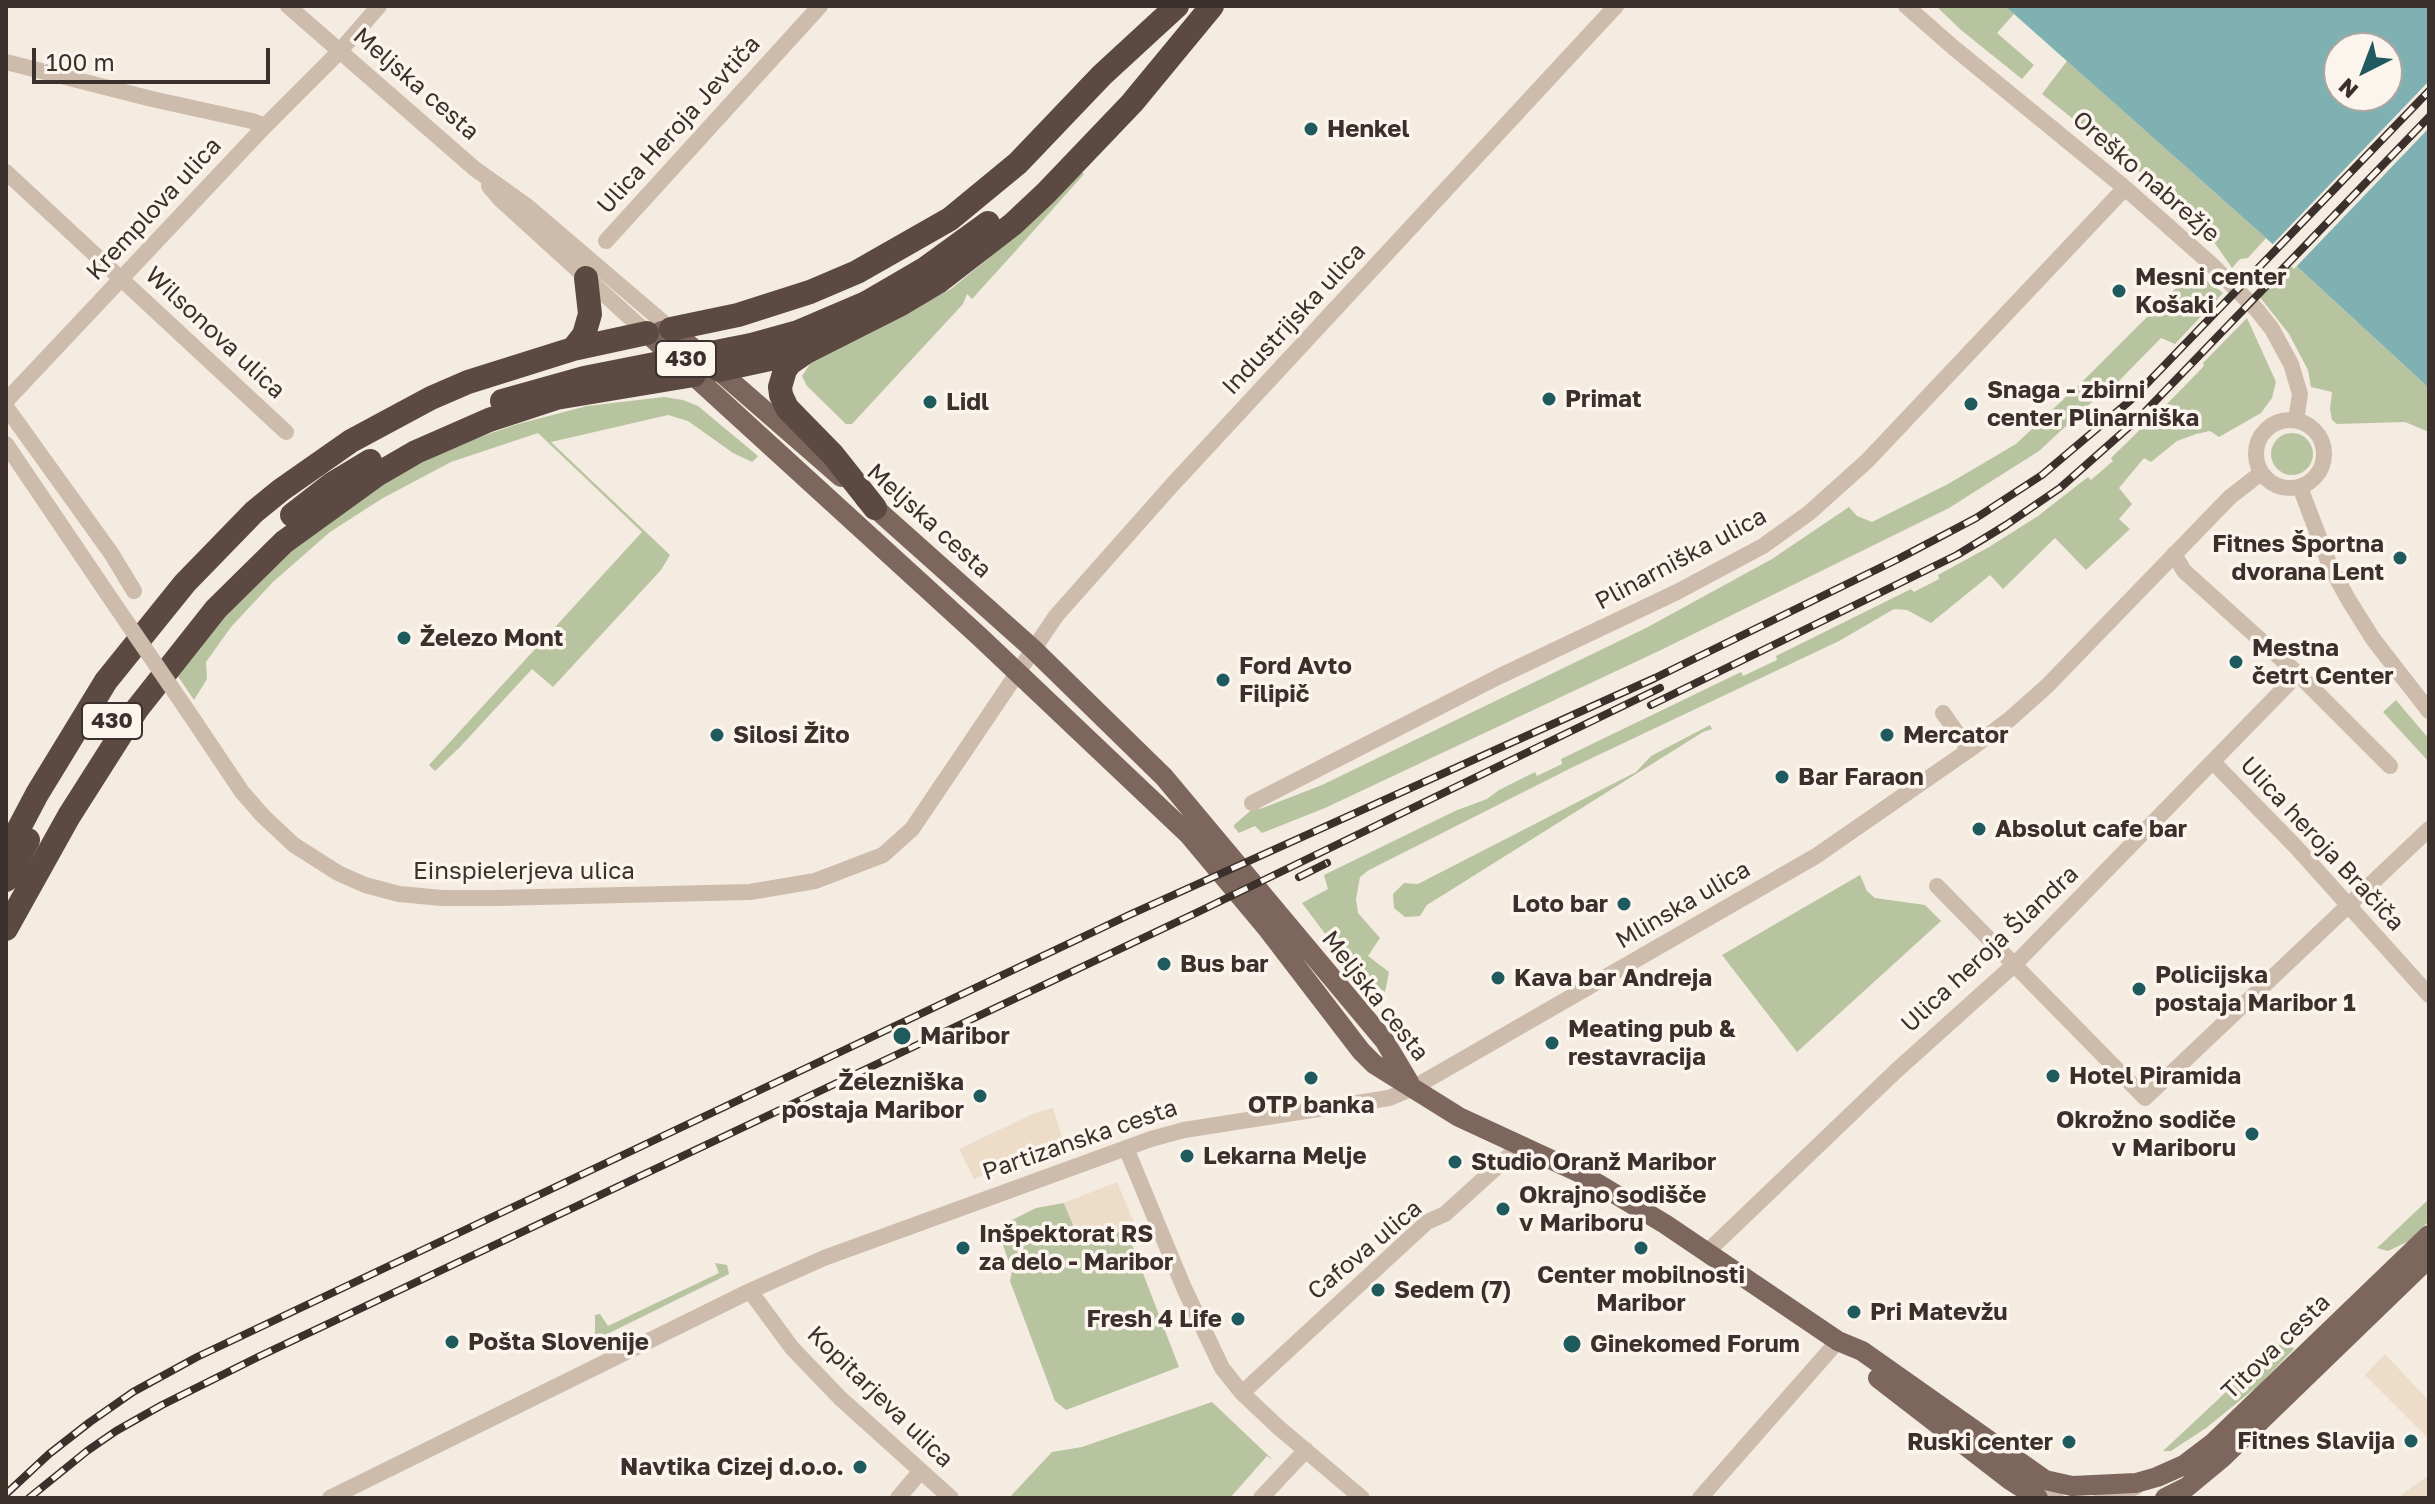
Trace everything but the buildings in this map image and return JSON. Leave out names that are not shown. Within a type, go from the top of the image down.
[{"type":"highway","name":"430","points":[[862,298],[941,247],[995,205],[1069,133],[1180,6]]},
{"type":"highway","points":[[6,853],[37,794],[106,681],[185,583],[254,512],[316,464],[391,418],[468,382],[573,349],[738,315],[810,292],[857,272],[950,219],[1018,163],[1102,75],[1180,6]]},
{"type":"highway","name":"430","points":[[6,880],[117,691],[196,592],[289,502],[359,452],[437,410],[751,345],[798,332],[926,268],[1000,213],[1211,6]]},
{"type":"highway","points":[[875,508],[833,455],[787,408],[781,395],[782,376],[790,363],[938,282],[1013,224],[1132,103],[1211,6]]},
{"type":"highway","points":[[573,349],[584,335],[590,314],[586,278]]},
{"type":"highway","points":[[719,370],[770,359],[841,334]]},
{"type":"highway","points":[[6,929],[69,816],[137,709],[216,609],[284,542],[378,474],[416,452],[489,420],[556,398],[694,375]]},
{"type":"highway","name":"430","points":[[6,909],[59,809],[127,699],[205,600],[249,554],[332,484],[445,421],[499,396]]},
{"type":"main road","name":"Meljska cesta","points":[[659,331],[719,370],[1033,649],[1164,777],[1384,1040],[1413,1088]]},
{"type":"main road","name":"Meljska cesta","points":[[659,331],[694,375],[1189,835],[1266,927],[1361,1051],[1374,1064],[1413,1088]]},
{"type":"main road","points":[[694,375],[719,370]]},
{"type":"main road","points":[[1413,1088],[1459,1117],[1595,1182],[1707,1252],[1838,1341],[1862,1351],[2035,1473]]},
{"type":"main road","name":"Titova cesta","points":[[2035,1473],[2053,1483],[2095,1487],[2148,1480],[2184,1465],[2213,1443],[2429,1235]]},
{"type":"main road","name":"Titova cesta","points":[[2165,1498],[2201,1476],[2429,1258]]},
{"type":"main road","points":[[1838,1341],[1852,1358],[2010,1480],[2038,1498]]},
{"type":"street","name":"Meljska cesta","points":[[288,6],[475,169],[527,206],[659,331]]},
{"type":"street","name":"Kremplova ulica","points":[[6,404],[379,6]]},
{"type":"street","name":"Ulica Heroja Jevtiča","points":[[606,241],[820,6]]},
{"type":"street","name":"Industrijska ulica","points":[[1017,672],[1056,616],[1173,484],[1616,6]]},
{"type":"street","name":"Oreško nabrežje","points":[[1906,6],[2125,188],[2242,294],[2272,329],[2291,364],[2300,394],[2296,420]]},
{"type":"street","points":[[6,62],[265,126]]},
{"type":"street","name":"Meljska cesta","points":[[475,169],[500,199],[586,278],[659,331]]},
{"type":"street","name":"Wilsonova ulica","points":[[6,172],[286,432]]},
{"type":"street","name":"Plinarniška ulica","points":[[1252,803],[1498,677],[1677,592],[1763,546],[1786,530],[1867,461],[2125,188]]},
{"type":"street","points":[[6,404],[111,553],[134,591]]},
{"type":"street","points":[[2296,420],[2318,434],[2324,461],[2318,475],[2292,489],[2274,485],[2261,473],[2256,450],[2261,435],[2273,424],[2296,420]]},
{"type":"street","name":"Einspielerjeva ulica","points":[[6,444],[242,792],[294,845],[314,858],[365,885],[399,894],[442,898],[750,892],[815,881],[883,855],[912,829],[1017,672]]},
{"type":"street","name":"Mlinska ulica","points":[[1413,1088],[1816,856],[1969,750],[2047,686],[2230,497],[2261,473]]},
{"type":"street","points":[[2300,487],[2330,566],[2348,599],[2373,639],[2429,711]]},
{"type":"street","points":[[2174,554],[2184,571],[2298,674],[2390,766]]},
{"type":"street","name":"Ulica heroja Šlandra","points":[[1707,1252],[1897,1070],[2015,964],[2298,674]]},
{"type":"street","points":[[1943,713],[1969,750]]},
{"type":"street","name":"Ulica heroja Bračiča","points":[[2213,762],[2296,847],[2429,995]]},
{"type":"street","points":[[1937,886],[2145,1098],[2429,829]]},
{"type":"street","name":"Partizanska cesta","points":[[330,1498],[750,1291],[824,1258],[1126,1148],[1184,1130],[1389,1098],[1413,1088]]},
{"type":"street","name":"Cafova ulica","points":[[1242,1393],[1433,1219],[1445,1214],[1521,1145]]},
{"type":"street","points":[[1126,1148],[1184,1288],[1213,1346],[1215,1357],[1242,1393],[1362,1498]]},
{"type":"street","name":"Kopitarjeva ulica","points":[[750,1291],[792,1348],[840,1398],[951,1498]]},
{"type":"street","points":[[1700,1498],[1838,1341]]},
{"type":"street","points":[[1261,1498],[1306,1450]]},
{"type":"street","points":[[898,1498],[920,1472]]},
{"type":"street","points":[[2035,1473],[2056,1498]]},
{"type":"street","points":[[2184,1498],[2201,1476]]},
{"type":"street","name":"Titova cesta","points":[[2101,1498],[2128,1491],[2148,1480]]},
{"type":"green space","points":[[1936,6],[2005,6],[2014,14],[1997,33],[2034,65],[2022,79]]},
{"type":"green space","points":[[2067,61],[2266,238],[2248,258],[2240,259],[2232,268],[2214,242],[2219,236],[2042,94]]},
{"type":"green space","points":[[1079,170],[1084,174],[1012,255],[972,299],[967,294],[963,304],[852,424],[846,424],[807,386],[802,376],[814,358],[951,289],[985,261]]},
{"type":"green space","points":[[2291,261],[2429,388],[2429,432],[2405,422],[2337,424],[2332,420],[2332,392],[2311,387],[2308,370],[2289,334],[2259,296]]},
{"type":"green space","points":[[2189,275],[2205,279],[2223,293],[2175,344],[2161,338],[2111,389],[2106,389],[2039,451],[1949,508],[1663,649],[1325,808],[1262,833],[1255,826],[1239,833],[1234,827],[1256,806],[1260,809],[1322,785],[1646,628],[1772,559],[1849,507],[1857,516],[1872,522],[1948,484],[2016,444]]},
{"type":"green space","points":[[2247,318],[2276,382],[2272,398],[2261,413],[2219,437],[2210,431],[2196,434],[2177,441],[2151,462],[2144,458],[2119,488],[2132,504],[2119,519],[2130,529],[2086,570],[2055,538],[2003,589],[1990,575],[1931,623],[1907,610],[1894,609],[1839,641],[1573,767],[1369,870],[1360,877],[1356,899],[1358,913],[1380,938],[1368,956],[1389,972],[1385,992],[1329,939],[1302,903],[1328,889],[1324,875],[1455,811],[1487,799],[1535,772],[1537,776],[1562,764],[1561,759],[1741,672],[1743,676],[1777,660],[1776,656],[1911,589],[1914,592],[1939,579],[1938,575],[2038,516],[2088,477],[2091,480],[2151,419],[2155,422],[2168,408],[2165,406],[2204,366],[2203,363]]},
{"type":"green space","points":[[664,397],[698,406],[758,456],[752,462],[733,453],[688,421],[668,415],[551,442],[670,555],[661,570],[553,687],[532,669],[435,771],[429,765],[642,532],[538,433],[451,462],[383,498],[330,532],[273,582],[231,627],[206,662],[207,679],[194,700],[175,672],[190,648],[292,546],[392,478],[459,444],[518,424],[587,406]]},
{"type":"green space","points":[[2292,433],[2307,439],[2313,454],[2307,469],[2292,475],[2277,469],[2271,454],[2277,439]]},
{"type":"green space","points":[[2396,700],[2429,739],[2429,762],[2383,712]]},
{"type":"green space","points":[[1710,725],[1712,729],[1427,905],[1420,916],[1405,917],[1394,908],[1393,894],[1404,883],[1418,884],[1636,772],[1651,756]]},
{"type":"green space","points":[[1860,875],[1867,891],[1875,898],[1925,905],[1941,921],[1797,1052],[1722,955]]},
{"type":"green space","points":[[2429,1199],[2429,1221],[2409,1241],[2388,1251],[2377,1248]]},
{"type":"green space","points":[[1064,1203],[1082,1246],[1126,1229],[1179,1367],[1066,1410],[1055,1401],[1010,1281],[1012,1271],[999,1234],[1004,1224],[1036,1208]]},
{"type":"green space","points":[[715,1263],[727,1265],[729,1274],[595,1340],[595,1315],[600,1314],[608,1326],[719,1273]]},
{"type":"green space","points":[[2286,1341],[2294,1349],[2259,1385],[2206,1428],[2171,1451],[2163,1451],[2272,1349]]},
{"type":"green space","points":[[1212,1402],[1274,1461],[1267,1456],[1230,1498],[1009,1498],[1052,1452],[1082,1447]]},
{"type":"shaded area","points":[[1053,1108],[1063,1141],[974,1179],[959,1149],[1035,1113]]},
{"type":"shaded area","points":[[1117,1182],[1135,1225],[1082,1246],[1064,1203]]},
{"type":"shaded area","points":[[2385,1354],[2429,1401],[2429,1439],[2365,1375]]},
{"type":"shaded area","points":[[2429,1475],[2429,1498],[2397,1498]]},
{"type":"water","points":[[2005,6],[2429,6],[2429,388],[2266,238]]},
{"type":"pier","points":[[2429,81],[2429,128],[2294,269],[2270,247],[2399,112],[2403,112],[2403,108]]},
{"type":"railway","points":[[6,1494],[90,1422],[133,1392],[197,1357],[1129,915],[1655,678],[1976,518],[2042,475],[2132,399],[2429,91]]},
{"type":"railway","points":[[1651,705],[1957,555],[2060,488],[2139,418],[2429,117]]},
{"type":"railway","points":[[29,1498],[116,1431],[258,1357],[1198,912],[1660,688]]},
{"type":"railway","points":[[1299,877],[1327,863]]},
{"type":"place","name":"Henkel","points":[[1311,129]]},
{"type":"place","name":"Mesni center Košaki","points":[[2119,291]]},
{"type":"place","name":"Primat","points":[[1549,399]]},
{"type":"place","name":"Lidl","points":[[930,402]]},
{"type":"place","name":"Snaga - zbirni center Plinarniška","points":[[1971,404]]},
{"type":"place","name":"Fitnes Športna dvorana Lent","points":[[2400,558]]},
{"type":"place","name":"Železo Mont","points":[[404,638]]},
{"type":"place","name":"Mestna četrt Center","points":[[2236,662]]},
{"type":"place","name":"Ford Avto Filipič","points":[[1223,680]]},
{"type":"place","name":"Silosi Žito","points":[[717,735]]},
{"type":"place","name":"Mercator","points":[[1887,735]]},
{"type":"place","name":"Bar Faraon","points":[[1782,777]]},
{"type":"place","name":"Absolut cafe bar","points":[[1979,829]]},
{"type":"place","name":"Loto bar","points":[[1624,904]]},
{"type":"place","name":"Bus bar","points":[[1164,964]]},
{"type":"place","name":"Kava bar Andreja","points":[[1498,978]]},
{"type":"place","name":"Policijska postaja Maribor 1","points":[[2139,989]]},
{"type":"place","name":"Maribor","points":[[902,1036]]},
{"type":"place","name":"Meating pub & restavracija","points":[[1552,1043]]},
{"type":"place","name":"Hotel Piramida","points":[[2053,1076]]},
{"type":"place","name":"OTP banka","points":[[1311,1078]]},
{"type":"place","name":"Železniška postaja Maribor","points":[[980,1096]]},
{"type":"place","name":"Okrožno sodiče v Mariboru","points":[[2252,1134]]},
{"type":"place","name":"Lekarna Melje","points":[[1187,1156]]},
{"type":"place","name":"Studio Oranž Maribor","points":[[1455,1162]]},
{"type":"place","name":"Okrajno sodišče v Mariboru","points":[[1503,1209]]},
{"type":"place","name":"Inšpektorat RS za delo - Maribor","points":[[963,1248]]},
{"type":"place","name":"Center mobilnosti Maribor","points":[[1641,1248]]},
{"type":"place","name":"Sedem (7)","points":[[1378,1290]]},
{"type":"place","name":"Pri Matevžu","points":[[1854,1312]]},
{"type":"place","name":"Fresh 4 Life","points":[[1238,1319]]},
{"type":"place","name":"Pošta Slovenije","points":[[452,1342]]},
{"type":"place","name":"Ginekomed Forum","points":[[1572,1344]]},
{"type":"place","name":"Fitnes Slavija","points":[[2411,1441]]},
{"type":"place","name":"Ruski center","points":[[2069,1442]]},
{"type":"place","name":"Navtika Cizej d.o.o.","points":[[860,1467]]}]
